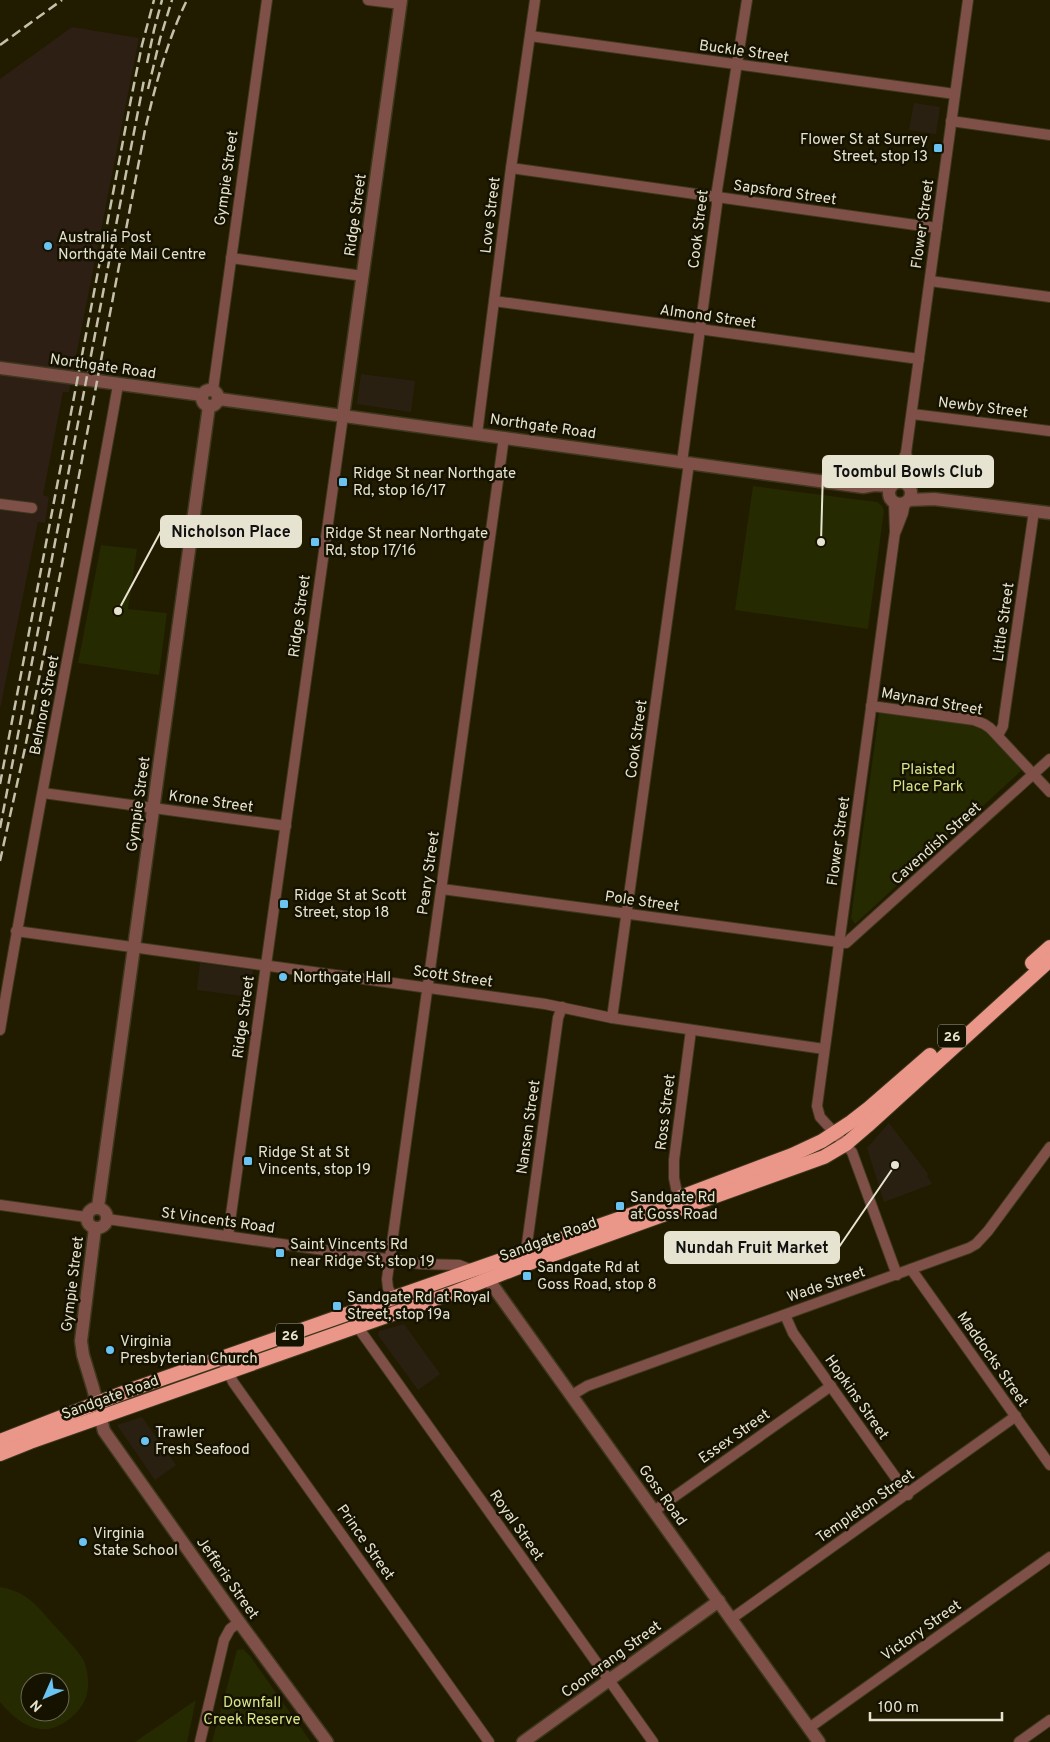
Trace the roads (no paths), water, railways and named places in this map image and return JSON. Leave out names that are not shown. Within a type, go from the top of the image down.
[{"type":"highway","name":"Sandgate Road","points":[[0,1454],[399,1312],[526,1251],[678,1198],[792,1155],[835,1133],[870,1108],[1050,947]]},
{"type":"highway","name":"Sandgate Road","points":[[0,1441],[97,1402],[392,1299],[480,1272],[824,1157],[846,1144],[867,1126],[1050,960]]},
{"type":"street","name":"Gympie Street","points":[[98,1207],[267,0]]},
{"type":"street","points":[[368,0],[401,2]]},
{"type":"street","name":"Love Street","points":[[477,434],[511,168],[535,0]]},
{"type":"street","name":"Cook Street","points":[[612,1018],[685,462],[717,198],[747,0]]},
{"type":"street","name":"Flower Street","points":[[846,1144],[820,1117],[817,1110],[817,1097],[895,532],[903,513],[901,464],[906,453],[912,414],[968,0]]},
{"type":"street","name":"Ridge Street","points":[[228,1236],[401,2]]},
{"type":"street","name":"Buckle Street","points":[[530,36],[955,94]]},
{"type":"street","points":[[951,121],[1050,135]]},
{"type":"street","name":"Sapsford Street","points":[[511,168],[937,228]]},
{"type":"street","points":[[231,258],[363,276]]},
{"type":"street","points":[[930,281],[1050,297]]},
{"type":"street","name":"Almond Street","points":[[494,301],[919,359]]},
{"type":"street","name":"Northgate Road","points":[[0,368],[863,487],[874,485],[901,493],[934,499],[1050,513]]},
{"type":"street","name":"Belmore Street","points":[[0,1030],[16,931],[80,600],[118,385]]},
{"type":"street","name":"Newby Street","points":[[912,414],[1050,431]]},
{"type":"street","name":"Peary Street","points":[[399,1312],[392,1299],[387,1282],[389,1259],[504,437]]},
{"type":"street","points":[[0,504],[32,508]]},
{"type":"street","name":"Little Street","points":[[998,735],[1003,726],[1034,511]]},
{"type":"street","name":"Maynard Street","points":[[871,706],[977,721],[988,725],[1050,792]]},
{"type":"street","name":"Cavendish Street","points":[[839,942],[846,943],[850,940],[1050,759]]},
{"type":"street","name":"Krone Street","points":[[43,793],[286,826]]},
{"type":"street","name":"Pole Street","points":[[442,889],[839,942]]},
{"type":"street","name":"Scott Street","points":[[16,931],[545,1004],[612,1018],[824,1049]]},
{"type":"street","name":"Nansen Street","points":[[526,1251],[558,1018],[562,1007]]},
{"type":"street","name":"Ross Street","points":[[678,1198],[674,1178],[674,1160],[690,1030]]},
{"type":"street","points":[[846,1144],[852,1152],[897,1275]]},
{"type":"street","name":"Wade Street","points":[[572,1395],[588,1386],[961,1252],[976,1244],[988,1231],[1050,1146]]},
{"type":"street","points":[[0,1205],[86,1217]]},
{"type":"street","points":[[98,1207],[104,1210],[107,1219],[102,1227],[95,1228],[88,1223],[86,1217],[89,1211],[98,1207]]},
{"type":"street","name":"St Vincents Road","points":[[107,1219],[421,1264],[459,1265],[480,1272]]},
{"type":"street","name":"Gympie Street","points":[[95,1228],[81,1341],[84,1361],[97,1402]]},
{"type":"street","name":"Maddocks Street","points":[[912,1269],[1050,1465]]},
{"type":"street","name":"Goss Road","points":[[480,1272],[572,1395],[818,1742]]},
{"type":"street","name":"Hopkins Street","points":[[784,1315],[793,1333],[908,1494]]},
{"type":"street","name":"Royal Street","points":[[357,1326],[653,1742]]},
{"type":"street","name":"Prince Street","points":[[222,1358],[228,1372],[489,1742]]},
{"type":"street","name":"Essex Street","points":[[654,1510],[831,1386]]},
{"type":"street","name":"Jefferis Street","points":[[97,1402],[106,1434],[239,1622],[327,1742]]},
{"type":"street","name":"Templeton Street","points":[[731,1619],[1016,1416]]},
{"type":"street","name":"Victory Street","points":[[809,1728],[1050,1556]]},
{"type":"street","name":"Coonerang Street","points":[[522,1742],[719,1602]]},
{"type":"street","points":[[200,1742],[224,1640],[230,1629],[239,1622]]},
{"type":"street","points":[[1019,1742],[1050,1720]]},
{"type":"railway","points":[[0,45],[62,0]]},
{"type":"railway","points":[[0,784],[131,99],[142,45],[154,0]]},
{"type":"railway","points":[[147,63],[162,0]]},
{"type":"railway","points":[[148,89],[172,0]]},
{"type":"railway","points":[[0,861],[60,575],[145,130],[162,64],[173,31],[187,0]]},
{"type":"railway","points":[[0,828],[144,80]]},
{"type":"place","name":"Flower St at Surrey Street, stop 13","points":[[938,148]]},
{"type":"place","name":"Australia Post Northgate Mail Centre","points":[[48,246]]},
{"type":"place","name":"Ridge St near Northgate Rd, stop 16/17","points":[[343,482]]},
{"type":"place","name":"Ridge St near Northgate Rd, stop 17/16","points":[[315,542]]},
{"type":"place","name":"Toombul Bowls Club","points":[[821,542]]},
{"type":"place","name":"Nicholson Place","points":[[118,611]]},
{"type":"place","name":"Ridge St at Scott Street, stop 18","points":[[284,904]]},
{"type":"place","name":"Northgate Hall","points":[[283,977]]},
{"type":"place","name":"Ridge St at St Vincents, stop 19","points":[[248,1161]]},
{"type":"place","name":"Nundah Fruit Market","points":[[895,1165]]},
{"type":"place","name":"Sandgate Rd at Goss Road","points":[[620,1206]]},
{"type":"place","name":"Saint Vincents Rd near Ridge St, stop 19","points":[[280,1253]]},
{"type":"place","name":"Sandgate Rd at Goss Road, stop 8","points":[[527,1276]]},
{"type":"place","name":"Sandgate Rd at Royal Street, stop 19a","points":[[337,1306]]},
{"type":"place","name":"Virginia Presbyterian Church","points":[[110,1350]]},
{"type":"place","name":"Trawler Fresh Seafood","points":[[145,1441]]},
{"type":"place","name":"Virginia State School","points":[[83,1542]]},
{"type":"park label","name":"Plaisted Place Park","points":[[928,778]]},
{"type":"park label","name":"Downfall Creek Reserve","points":[[252,1710]]}]
